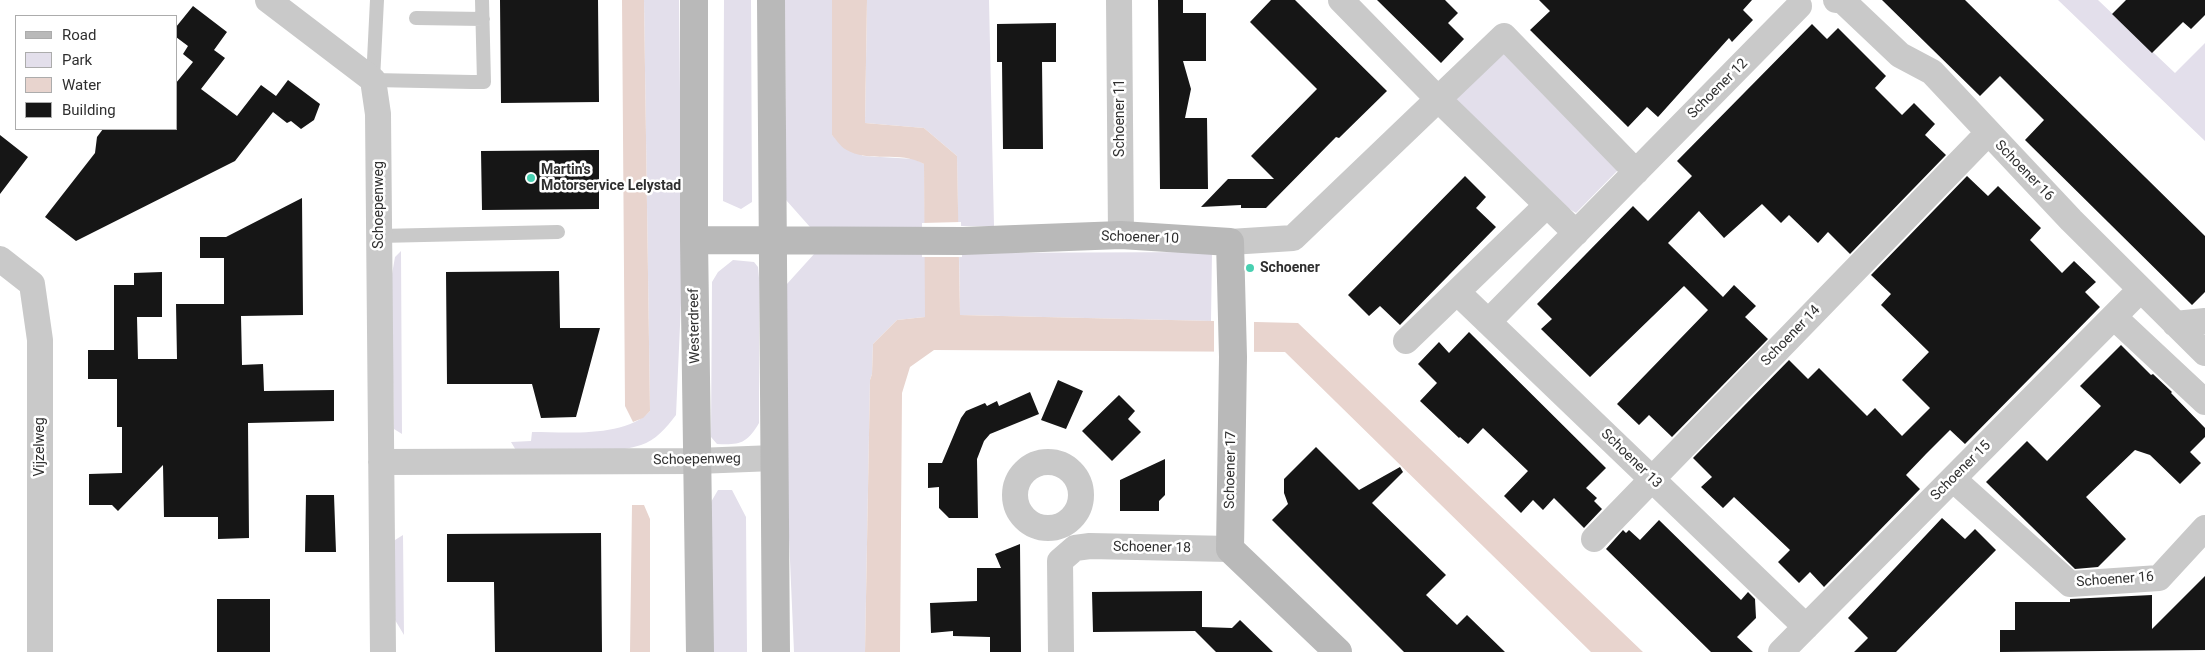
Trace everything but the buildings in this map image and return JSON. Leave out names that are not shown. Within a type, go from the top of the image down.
[{"type":"main road","name":"Westerdreef","points":[[694,0],[694,240],[700,652]]},
{"type":"main road","points":[[771,0],[776,652]]},
{"type":"main road","name":"Schoener 10","points":[[694,240],[963,241],[1121,235],[1230,242]]},
{"type":"main road","name":"Schoener 17","points":[[1230,242],[1233,357],[1230,549]]},
{"type":"main road","points":[[1230,549],[1338,652]]},
{"type":"street","points":[[268,0],[373,80]]},
{"type":"street","name":"Schoener 11","points":[[1119,0],[1121,235]]},
{"type":"street","points":[[1341,0],[1438,99],[1576,233]]},
{"type":"street","name":"Schoener 16","points":[[1836,0],[1842,2],[1900,55],[1932,72],[1988,133],[2140,290],[2205,353]]},
{"type":"street","name":"Schoener 12","points":[[1488,322],[1801,2]]},
{"type":"street","name":"Schoener 10","points":[[1230,242],[1293,238],[1504,36],[1636,172]]},
{"type":"street","name":"Schoepenweg","points":[[373,80],[378,114],[383,652]]},
{"type":"street","name":"Schoener 14","points":[[1594,539],[1988,133]]},
{"type":"street","points":[[1406,341],[1547,205]]},
{"type":"street","name":"Vijzelweg","points":[[0,260],[32,284],[40,340],[40,652]]},
{"type":"street","name":"Schoener 15","points":[[1781,652],[2140,290]]},
{"type":"street","name":"Schoener 13","points":[[1457,292],[1806,627]]},
{"type":"street","points":[[2114,317],[2205,402]]},
{"type":"street","points":[[2175,324],[2205,321]]},
{"type":"street","name":"Schoepenweg","points":[[381,462],[697,462],[774,458]]},
{"type":"street","name":"Schoener 16","points":[[1953,479],[2070,584],[2159,578],[2205,528]]},
{"type":"street","points":[[1061,652],[1060,560],[1075,548],[1066,523]]},
{"type":"street","name":"Schoener 18","points":[[1075,548],[1090,546],[1230,549]]},
{"type":"lane","points":[[377,0],[373,80],[484,82],[482,0]]},
{"type":"lane","points":[[416,18],[483,19]]},
{"type":"lane","points":[[379,236],[558,232]]},
{"type":"green space","points":[[644,0],[679,0],[682,281],[676,415],[656,437],[641,445],[626,449],[579,453],[517,452],[511,442],[531,441],[532,432],[594,432],[611,430],[639,420],[650,411]]},
{"type":"green space","points":[[724,0],[751,0],[752,202],[741,209],[723,201]]},
{"type":"green space","points":[[785,0],[832,0],[832,135],[863,156],[915,159],[924,164],[925,227],[810,227],[786,200]]},
{"type":"green space","points":[[867,0],[989,0],[994,226],[958,226],[957,156],[924,128],[865,123]]},
{"type":"green space","points":[[2058,0],[2098,0],[2175,73],[2205,43],[2205,141]]},
{"type":"green space","points":[[1503,46],[1619,169],[1576,213],[1555,200],[1451,97]]},
{"type":"green space","points":[[401,251],[402,434],[394,429],[391,280],[395,257]]},
{"type":"green space","points":[[1212,252],[1211,321],[960,315],[959,253]]},
{"type":"green space","points":[[815,253],[925,254],[925,317],[897,320],[873,344],[870,380],[865,652],[794,652],[787,492],[786,285]]},
{"type":"green space","points":[[733,260],[754,262],[758,267],[759,423],[755,430],[742,442],[717,444],[711,437],[712,282],[718,272]]},
{"type":"green space","points":[[718,490],[732,490],[746,517],[747,652],[712,652],[711,502]]},
{"type":"green space","points":[[403,535],[404,635],[395,620],[394,547],[395,540]]},
{"type":"water","points":[[622,0],[644,0],[650,411],[643,418],[633,422],[625,406]]},
{"type":"water","points":[[832,0],[867,0],[865,123],[924,128],[957,156],[960,315],[1298,323],[1643,652],[1591,652],[1285,352],[934,350],[910,367],[902,393],[900,652],[865,652],[870,380],[873,344],[897,320],[925,317],[924,164],[905,158],[874,157],[854,153],[843,148],[832,135]]},
{"type":"water","points":[[632,505],[644,505],[650,519],[650,652],[630,652]]},
{"type":"pier","points":[[961,222],[962,257],[922,257],[922,223]]},
{"type":"pier","points":[[1214,319],[1254,320],[1254,355],[1214,354]]},
{"type":"place","name":"Martin's Motorservice Lelystad","points":[[531,178]]},
{"type":"place","name":"Schoener","points":[[1250,268]]}]
